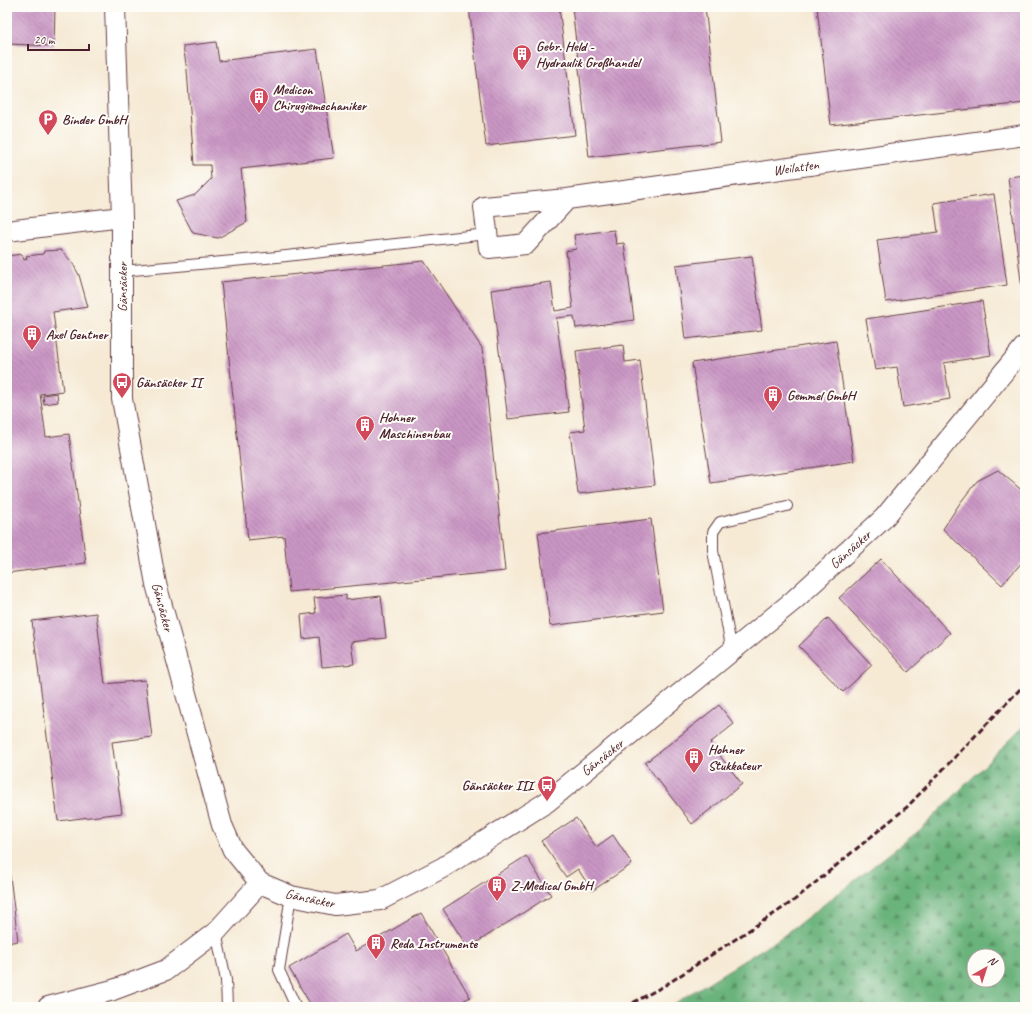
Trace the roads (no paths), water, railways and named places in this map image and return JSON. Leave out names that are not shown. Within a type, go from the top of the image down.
[{"type":"street","name":"Gänsäcker","points":[[114,7],[122,217],[122,398],[156,584],[222,825],[233,850],[260,883],[290,896],[336,905],[380,900],[442,868],[547,802],[793,601],[884,518],[1025,346]]},
{"type":"street","name":"Weilatten","points":[[568,199],[526,244],[489,248],[484,207],[568,199],[1025,134]]},
{"type":"street","points":[[7,231],[122,217]]},
{"type":"street","points":[[48,1007],[113,990],[166,970],[216,932],[260,883]]},
{"type":"lane","points":[[122,271],[277,257],[487,234]]},
{"type":"lane","points":[[732,651],[713,551],[713,532],[720,522],[787,506]]},
{"type":"lane","points":[[290,896],[280,970],[296,1007]]},
{"type":"lane","points":[[216,932],[226,980],[227,1007]]},
{"type":"railway","points":[[625,1007],[664,986],[792,902],[907,807],[1025,684]]},
{"type":"place","name":"Gebr. Held - Hydraulik Großhandel","points":[[522,71]]},
{"type":"place","name":"Medicon Chirugiemechaniker","points":[[259,114]]},
{"type":"place","name":"Binder GmbH","points":[[48,136]]},
{"type":"place","name":"Axel Gentner","points":[[32,351]]},
{"type":"place","name":"Gänsäcker II","points":[[122,399]]},
{"type":"place","name":"Gemmel GmbH","points":[[773,412]]},
{"type":"place","name":"Hohner Maschinenbau","points":[[365,442]]},
{"type":"place","name":"Hohner Stukkateur","points":[[694,774]]},
{"type":"place","name":"Gänsäcker III","points":[[547,802]]},
{"type":"place","name":"Z-Medical GmbH","points":[[497,902]]},
{"type":"place","name":"Reda Instrumente","points":[[376,960]]}]
